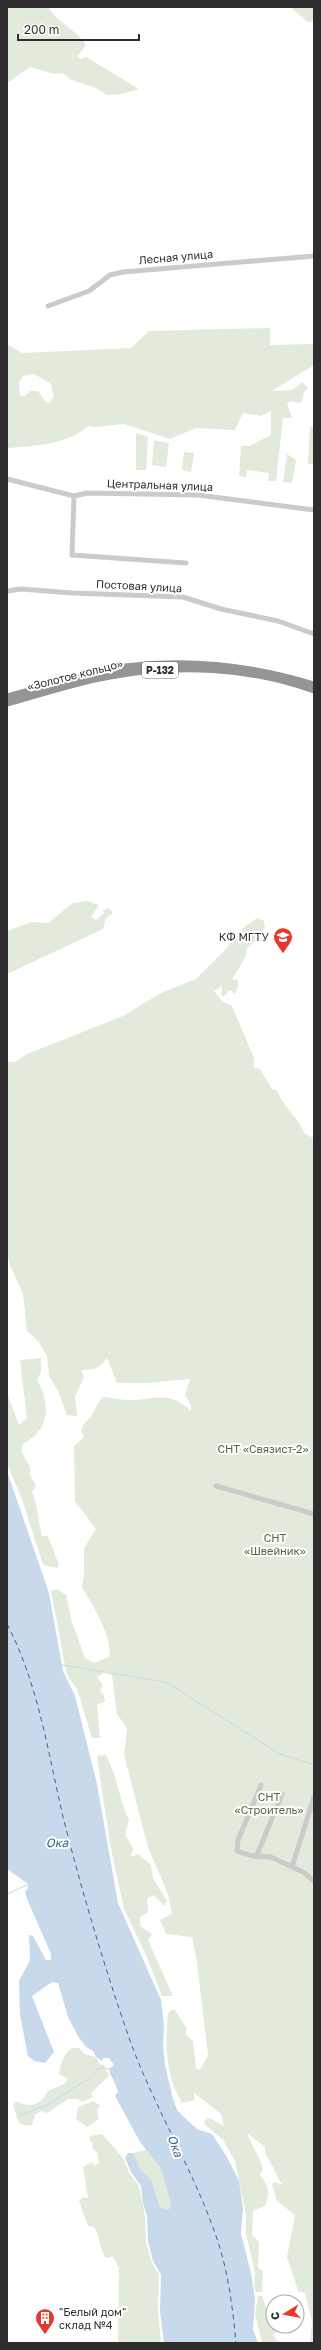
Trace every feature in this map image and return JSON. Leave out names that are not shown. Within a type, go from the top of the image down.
[{"type":"highway","name":"«Золотое кольцо»","points":[[7,697],[117,669],[178,663],[223,664],[264,672],[314,685]]},
{"type":"highway","name":"«Золотое кольцо»","points":[[7,703],[109,676],[178,669],[221,670],[262,677],[314,690]]},
{"type":"street","name":"Лесная улица","points":[[48,306],[89,291],[110,275],[123,272],[314,256]]},
{"type":"street","name":"Центральная улица","points":[[7,479],[74,496],[87,493],[198,495],[314,510]]},
{"type":"street","points":[[74,496],[72,555],[186,563]]},
{"type":"street","name":"Постовая улица","points":[[7,591],[21,589],[72,593],[183,597],[221,609],[278,622],[314,634]]},
{"type":"street","points":[[216,1486],[314,1514]]},
{"type":"street","points":[[261,1785],[236,1848],[237,1851],[252,1856],[257,1855],[271,1857],[303,1872],[314,1881]]},
{"type":"street","points":[[257,1855],[282,1794]]},
{"type":"street","points":[[292,1867],[314,1797]]},
{"type":"green space","points":[[7,7],[48,7],[56,17],[82,39],[86,45],[78,56],[80,59],[86,57],[139,89],[122,94],[107,95],[94,87],[71,80],[63,73],[54,74],[30,67],[7,83]]},
{"type":"green space","points":[[290,7],[314,7],[314,21],[308,22]]},
{"type":"green space","points":[[270,328],[270,345],[314,344],[314,365],[272,391],[292,390],[302,382],[308,388],[304,392],[302,402],[297,403],[292,401],[287,403],[292,418],[283,418],[276,481],[268,481],[269,473],[247,470],[246,477],[239,476],[241,446],[249,446],[271,435],[271,411],[261,416],[243,413],[235,430],[196,428],[170,439],[124,424],[95,427],[88,426],[71,437],[60,441],[39,445],[7,448],[7,344],[22,353],[131,348],[149,331]],"holes":[[[34,374],[50,383],[54,396],[49,403],[45,401],[38,391],[30,391],[25,396],[20,396],[19,383],[23,376]]]},
{"type":"green space","points":[[310,427],[314,427],[314,463],[308,464]]},
{"type":"green space","points":[[136,433],[148,437],[146,470],[136,470]]},
{"type":"green space","points":[[154,440],[169,443],[166,467],[152,465]]},
{"type":"green space","points":[[184,452],[194,453],[191,472],[182,470]]},
{"type":"green space","points":[[287,454],[296,460],[292,483],[283,482]]},
{"type":"green space","points":[[87,901],[99,905],[91,917],[96,920],[104,913],[103,910],[109,908],[113,913],[106,918],[103,929],[7,974],[7,931],[32,922],[48,923],[73,903]]},
{"type":"green space","points":[[257,918],[264,921],[265,929],[256,934],[257,940],[247,948],[246,956],[232,980],[237,979],[238,985],[235,994],[230,990],[224,996],[221,996],[222,986],[214,991],[223,1002],[232,1006],[254,1058],[254,1068],[260,1069],[272,1089],[277,1091],[283,1102],[299,1122],[305,1134],[314,1138],[314,2343],[310,2343],[312,2322],[305,2293],[298,2291],[287,2257],[295,2215],[277,2201],[272,2185],[274,2182],[283,2185],[265,2154],[265,2147],[247,2133],[262,2165],[263,2169],[260,2175],[268,2190],[268,2197],[265,2206],[253,2211],[252,2235],[259,2242],[258,2268],[263,2271],[262,2292],[256,2292],[254,2287],[255,2273],[246,2234],[246,2215],[235,2161],[223,2140],[204,2124],[205,2120],[209,2118],[224,2126],[221,2114],[194,2093],[195,2100],[182,2103],[172,2082],[169,2071],[167,2048],[168,2013],[174,2009],[186,2027],[186,2035],[193,2041],[196,2068],[200,2070],[208,2055],[197,1963],[192,1937],[166,1934],[160,1920],[172,1914],[168,1894],[148,1847],[124,1755],[127,1728],[117,1714],[112,1675],[104,1673],[97,1677],[103,1685],[100,1692],[104,1695],[105,1702],[97,1704],[100,1738],[92,1738],[77,1689],[68,1677],[66,1671],[51,1591],[57,1589],[66,1595],[72,1622],[85,1658],[94,1663],[109,1657],[110,1649],[105,1631],[96,1611],[82,1587],[84,1573],[84,1548],[96,1529],[75,1501],[74,1446],[84,1437],[81,1431],[82,1427],[104,1397],[123,1400],[158,1398],[171,1399],[184,1405],[191,1411],[191,1405],[185,1395],[190,1379],[147,1383],[117,1383],[107,1358],[96,1368],[81,1370],[84,1377],[75,1397],[77,1416],[67,1415],[58,1391],[49,1376],[47,1356],[38,1341],[27,1331],[23,1294],[9,1263],[7,1242],[7,1062],[15,1062],[27,1054],[123,1016],[161,993],[196,979],[224,951],[243,928]]},
{"type":"green space","points":[[41,1358],[41,1372],[37,1380],[45,1398],[45,1416],[39,1431],[23,1444],[21,1451],[30,1467],[30,1475],[36,1486],[32,1492],[37,1508],[42,1536],[48,1536],[59,1565],[57,1568],[43,1565],[22,1499],[7,1464],[7,1393],[19,1425],[27,1418],[20,1360]]},
{"type":"green space","points":[[106,1755],[113,1771],[129,1820],[125,1834],[133,1849],[131,1857],[138,1854],[151,1865],[153,1878],[167,1901],[164,1906],[154,1895],[147,1899],[148,1912],[140,1917],[140,1926],[152,1934],[148,1940],[173,1996],[162,1996],[146,1955],[124,1909],[110,1844],[97,1756]]},
{"type":"green space","points":[[72,2048],[79,2048],[84,2054],[96,2057],[100,2064],[104,2065],[106,2071],[110,2075],[91,2093],[93,2097],[82,2102],[78,2099],[68,2099],[47,2113],[41,2111],[35,2115],[32,2125],[26,2126],[19,2123],[13,2105],[16,2101],[26,2105],[35,2104],[42,2100],[48,2091],[64,2084],[68,2079],[59,2074],[64,2056]]},
{"type":"green space","points":[[94,2101],[100,2106],[97,2110],[99,2119],[87,2127],[76,2119],[78,2107]]},
{"type":"green space","points":[[102,2134],[123,2158],[130,2174],[139,2186],[145,2216],[146,2242],[152,2263],[159,2275],[158,2311],[161,2343],[118,2343],[119,2268],[113,2257],[106,2258],[103,2254],[98,2235],[94,2227],[88,2226],[79,2201],[83,2197],[88,2198],[83,2167],[92,2162],[95,2166],[99,2163],[97,2153],[92,2148],[93,2143],[89,2140],[90,2136]]},
{"type":"green space","points":[[146,2150],[161,2169],[171,2205],[168,2210],[160,2207],[151,2179],[141,2170],[133,2153]]},
{"type":"green space","points":[[258,2296],[262,2296],[265,2304],[265,2334],[273,2334],[276,2340],[283,2343],[262,2342],[255,2314]]},
{"type":"water","name":"Ока","points":[[7,1471],[49,1593],[63,1671],[75,1696],[97,1784],[118,1903],[161,2000],[164,2026],[163,2044],[165,2065],[173,2099],[177,2110],[197,2129],[212,2134],[227,2157],[239,2181],[243,2208],[241,2234],[251,2273],[255,2299],[253,2329],[258,2343],[164,2343],[160,2311],[161,2275],[153,2261],[148,2241],[147,2216],[143,2204],[141,2186],[131,2172],[125,2158],[128,2153],[133,2153],[141,2170],[151,2179],[160,2207],[168,2210],[171,2205],[161,2169],[140,2142],[115,2096],[118,2092],[109,2069],[114,2065],[109,2058],[103,2058],[102,2061],[96,2057],[93,2051],[86,2047],[78,2036],[68,2017],[58,1983],[52,1982],[32,1996],[54,2052],[45,2063],[34,2061],[28,2056],[20,2015],[19,1981],[30,1960],[29,1935],[33,1936],[46,1960],[51,1960],[51,1954],[27,1899],[25,1892],[28,1888],[27,1883],[7,1869]]},
{"type":"waterway","points":[[62,1665],[105,1672]]},
{"type":"waterway","points":[[111,1673],[166,1682],[280,1754],[314,1765]]},
{"type":"waterway","points":[[7,1894],[27,1885]]},
{"type":"waterway","points":[[17,2117],[49,2104],[88,2079],[98,2069],[109,2069]]},
{"type":"ferry route","points":[[7,1624],[27,1670],[41,1718],[63,1817],[77,1870],[100,1950],[126,2029],[148,2084],[198,2190],[219,2245],[228,2282],[236,2343]]},
{"type":"place","name":"КФ МГТУ","points":[[283,954]]},
{"type":"place","name":"\"Белый дом\" склад №4","points":[[45,2335]]},
{"type":"park label","name":"СНТ «Связист-2»","points":[[263,1449]]},
{"type":"park label","name":"СНТ «Швейник»","points":[[275,1544]]},
{"type":"park label","name":"СНТ «Строитель»","points":[[269,1803]]}]
